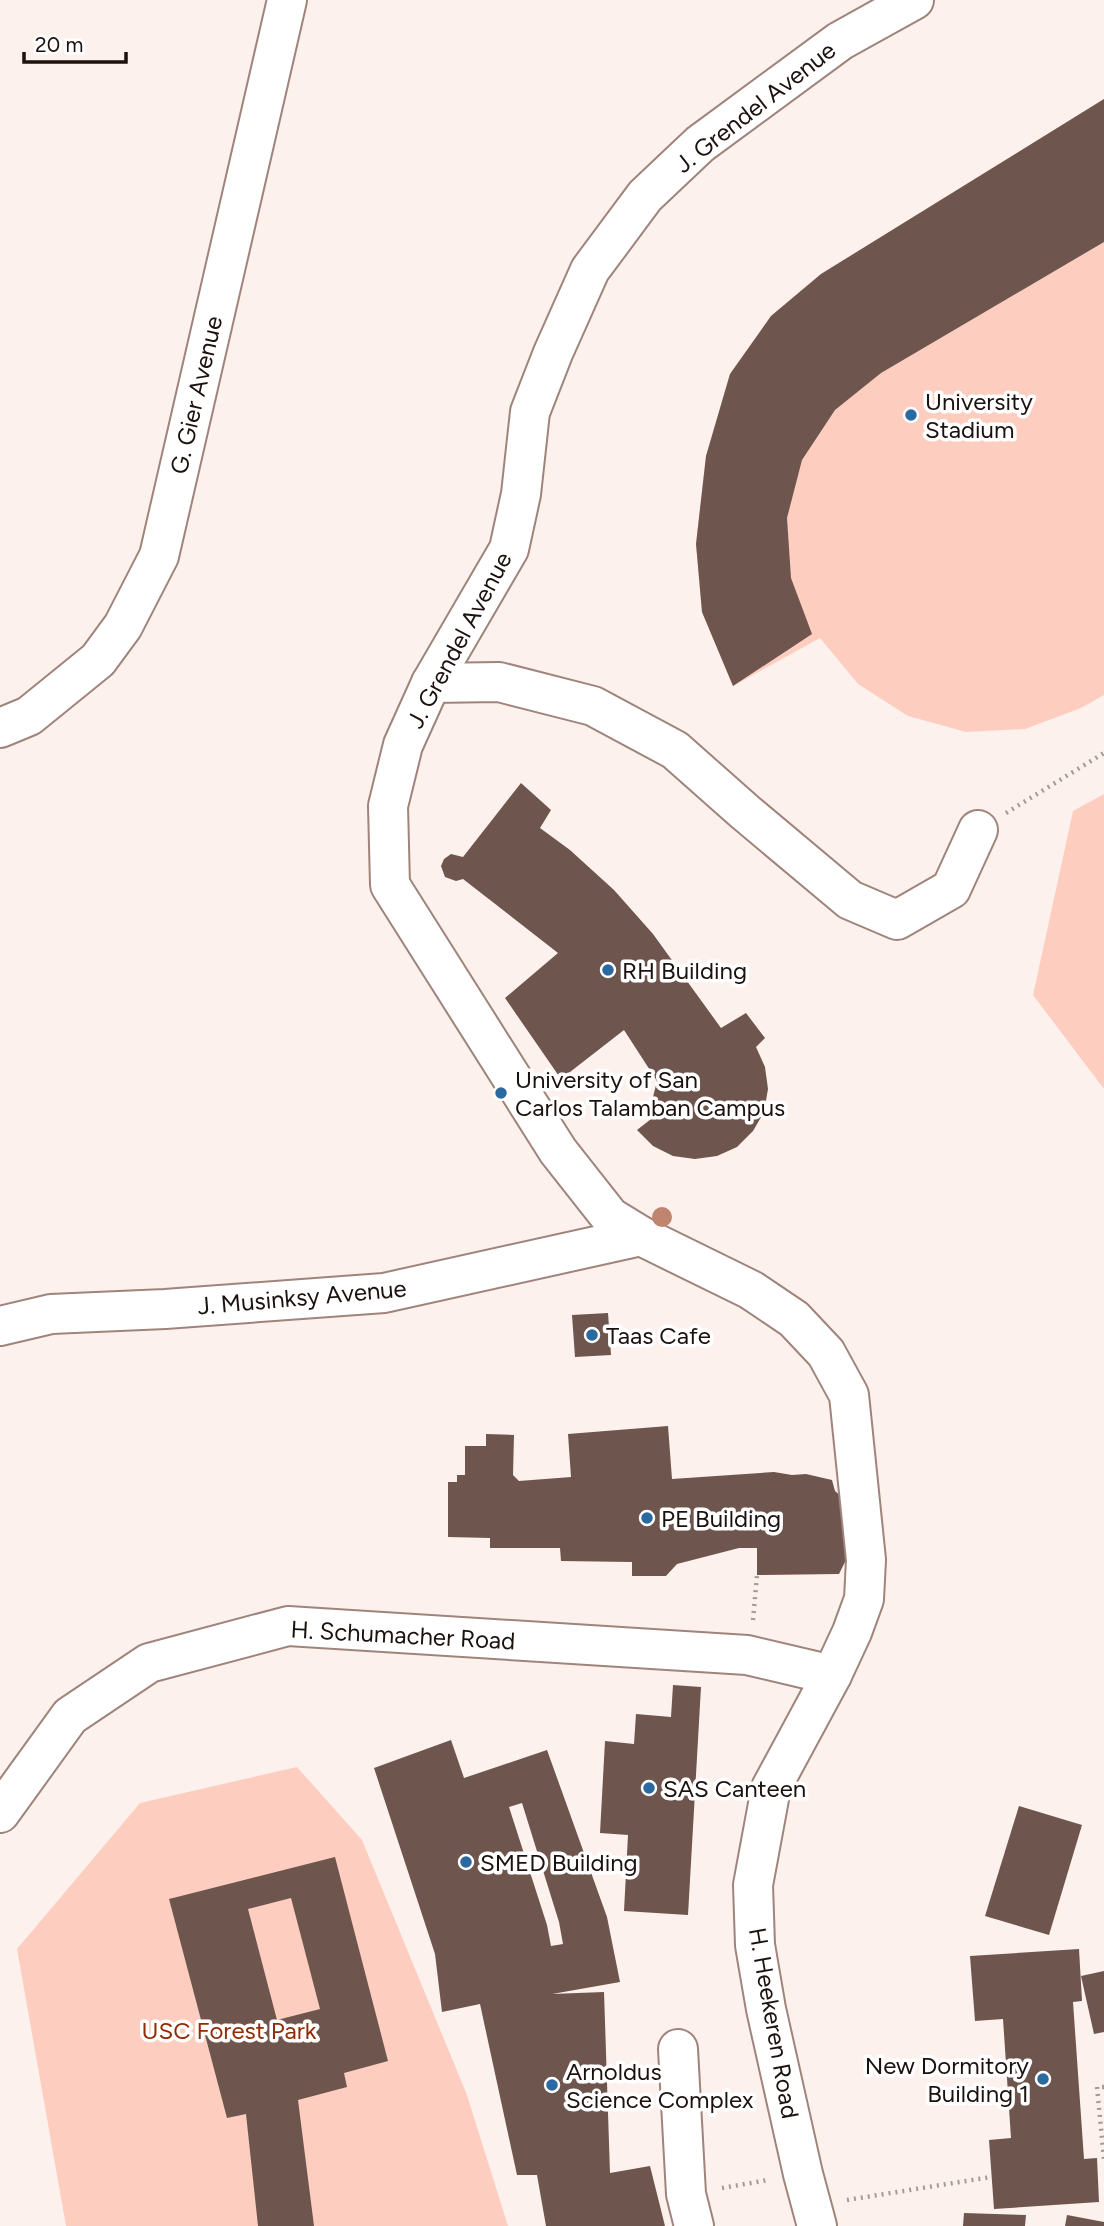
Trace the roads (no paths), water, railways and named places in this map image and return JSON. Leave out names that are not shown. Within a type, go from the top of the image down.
[{"type":"lane","name":"G. Gier Avenue","points":[[0,728],[29,716],[98,660],[123,626],[159,556],[287,0]]},
{"type":"lane","name":"J. Grendel Avenue","points":[[642,1236],[610,1217],[558,1151],[390,885],[388,806],[403,745],[431,682],[509,549],[522,495],[530,412],[590,270],[645,196],[700,144],[840,41],[914,0]]},
{"type":"lane","points":[[431,682],[499,682],[593,706],[675,750],[745,813],[850,900],[897,920],[951,889],[978,830]]},
{"type":"lane","name":"J. Musinksy Avenue","points":[[0,1326],[51,1314],[165,1309],[384,1293],[642,1236]]},
{"type":"lane","name":"H. Heekeren Road","points":[[642,1236],[751,1290],[794,1319],[826,1353],[849,1395],[866,1560],[864,1599],[832,1675],[771,1788],[754,1885],[755,1945],[766,2009],[817,2226]]},
{"type":"lane","name":"H. Schumacher Road","points":[[0,1813],[70,1716],[149,1663],[288,1626],[747,1656],[832,1675]]},
{"type":"lane","points":[[678,2049],[690,2210]]},
{"type":"place","name":"University Stadium","points":[[911,415]]},
{"type":"place","name":"RH Building","points":[[608,970]]},
{"type":"place","name":"University of San Carlos Talamban Campus","points":[[501,1093]]},
{"type":"place","name":"Taas Cafe","points":[[592,1335]]},
{"type":"place","name":"PE Building","points":[[647,1518]]},
{"type":"place","name":"SAS Canteen","points":[[649,1788]]},
{"type":"place","name":"SMED Building","points":[[466,1862]]},
{"type":"place","name":"New Dormitory Building 1","points":[[1043,2079]]},
{"type":"place","name":"Arnoldus Science Complex","points":[[552,2085]]},
{"type":"park label","name":"USC Forest Park","points":[[229,2030]]}]
